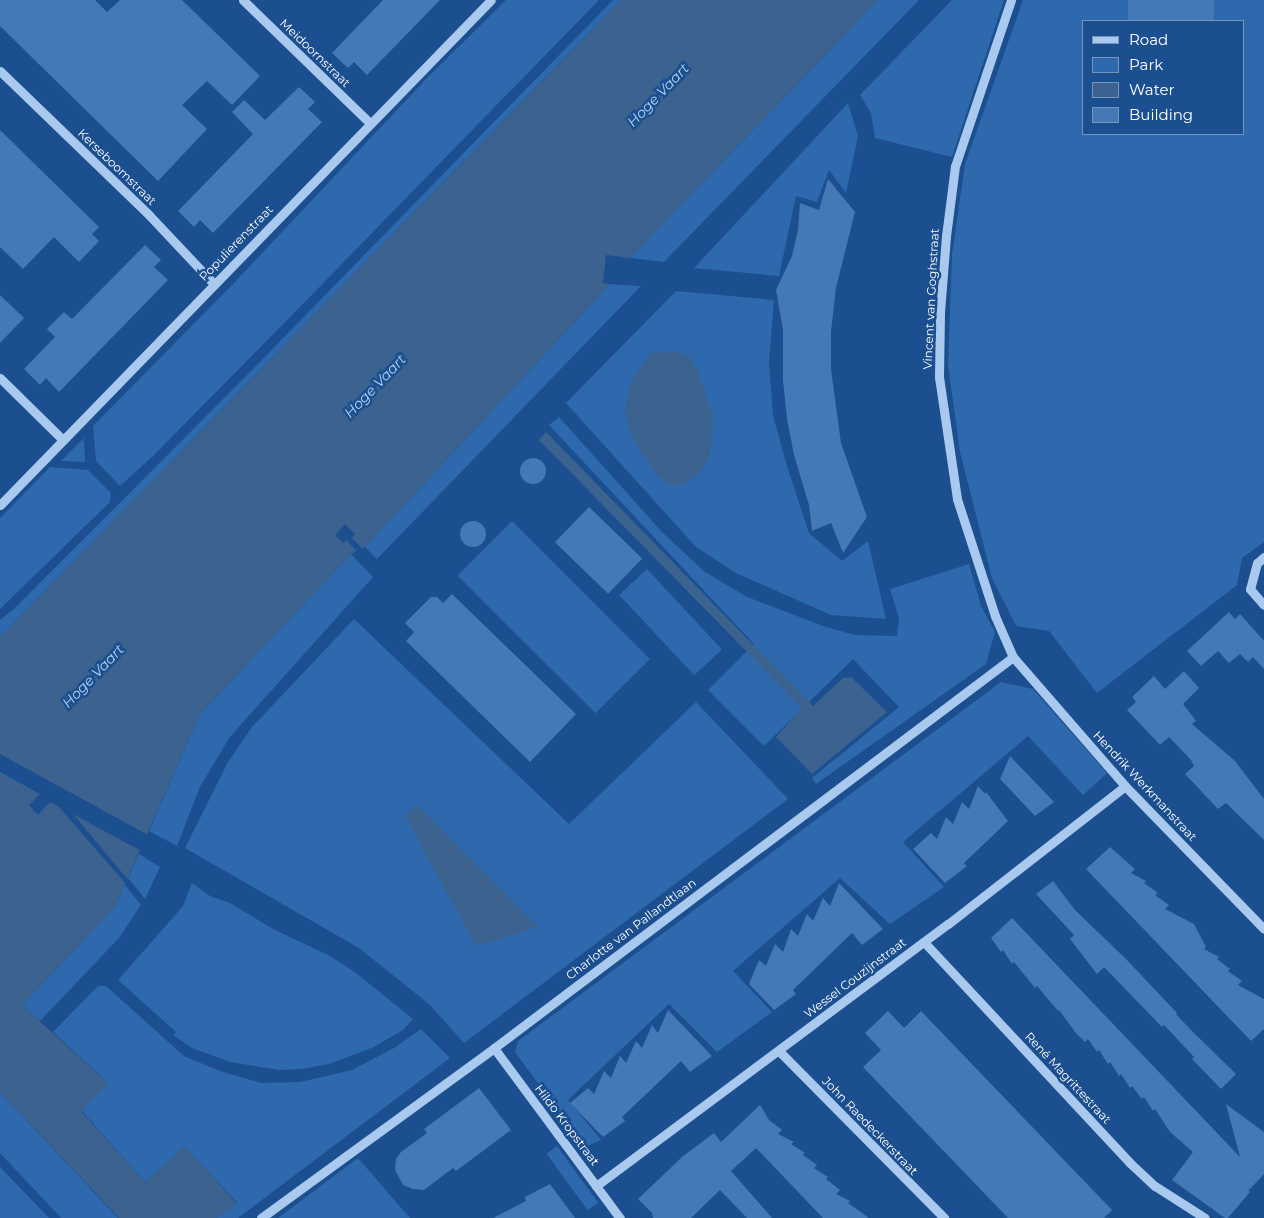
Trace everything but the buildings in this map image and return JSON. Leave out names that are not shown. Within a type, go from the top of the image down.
[{"type":"street","name":"Meidoornstraat","points":[[243,0],[370,123]]},
{"type":"street","name":"Populierenstraat","points":[[0,505],[491,0]]},
{"type":"street","name":"Vincent van Goghstraat","points":[[1011,0],[956,166],[940,313],[939,377],[957,499],[995,616],[1013,657]]},
{"type":"street","name":"Kerseboomstraat","points":[[0,71],[149,215],[214,284]]},
{"type":"street","points":[[0,378],[62,440]]},
{"type":"street","points":[[1264,557],[1257,563],[1250,589],[1264,605]]},
{"type":"street","name":"Hendrik Werkmanstraat","points":[[1013,657],[1125,786],[1264,929]]},
{"type":"street","name":"Charlotte van Pallandtlaan","points":[[261,1218],[494,1048],[1013,657]]},
{"type":"street","name":"Wessel Couzijnstraat","points":[[596,1186],[924,942],[1125,786]]},
{"type":"street","name":"René Magrittestraat","points":[[924,942],[1130,1163],[1155,1186],[1205,1218]]},
{"type":"street","name":"Hildo Kropstraat","points":[[494,1048],[620,1218]]},
{"type":"street","name":"John Raedeckerstraat","points":[[779,1051],[944,1218]]},
{"type":"green space","points":[[506,0],[599,0],[298,309],[154,455],[120,486],[96,461],[93,426],[234,283],[427,78]]},
{"type":"green space","points":[[613,0],[621,0],[0,637],[0,620],[14,609],[250,372]]},
{"type":"green space","points":[[878,0],[919,0],[664,262],[630,258]]},
{"type":"green space","points":[[952,0],[1004,0],[952,157],[875,138],[871,113],[860,95]]},
{"type":"green space","points":[[1023,0],[1264,0],[1264,542],[1242,558],[1237,585],[1097,693],[1049,631],[1016,626],[992,578],[960,452],[948,365],[952,255],[965,164]]},
{"type":"green space","points":[[848,103],[858,136],[846,193],[829,170],[817,202],[796,196],[779,276],[694,268]]},
{"type":"green space","points":[[610,284],[641,286],[377,559],[365,547]]},
{"type":"green space","points":[[676,291],[774,300],[769,362],[773,415],[809,533],[842,561],[868,541],[886,619],[831,615],[736,573],[696,547],[566,403]]},
{"type":"green space","points":[[559,417],[663,533],[705,572],[747,597],[826,627],[855,635],[897,636],[899,618],[890,589],[969,564],[981,606],[995,632],[986,664],[816,784],[812,778],[899,707],[853,659],[764,746],[708,690],[754,644],[549,425]]},
{"type":"green space","points":[[84,438],[85,462],[61,461]]},
{"type":"green space","points":[[50,467],[88,470],[111,493],[110,502],[0,609],[0,518]]},
{"type":"green space","points":[[512,521],[650,659],[595,713],[458,575]]},
{"type":"green space","points":[[351,554],[373,577],[229,738],[200,787],[177,846],[149,831],[200,714]]},
{"type":"green space","points":[[647,569],[722,649],[694,675],[619,595]]},
{"type":"green space","points":[[354,619],[569,824],[696,702],[788,799],[464,1043],[429,1004],[359,948],[185,848],[228,762],[252,727]],"holes":[[[417,806],[537,927],[405,816]]]},
{"type":"green space","points":[[1001,682],[1033,689],[1107,773],[1083,795],[1028,736],[903,842],[944,887],[890,924],[840,878],[733,971],[772,1012],[717,1052],[669,1004],[568,1100],[601,1140],[585,1147],[515,1052],[518,1041]]},
{"type":"green space","points":[[139,854],[160,867],[145,899],[128,878]]},
{"type":"green space","points":[[192,883],[210,896],[230,903],[273,929],[330,956],[356,973],[413,1019],[403,1030],[374,1047],[329,1064],[302,1069],[279,1070],[230,1062],[192,1048],[173,1035],[176,1032],[118,980],[183,906]]},
{"type":"green space","points":[[125,885],[141,905],[119,938],[40,1021],[22,1005],[115,907]]},
{"type":"green space","points":[[98,986],[106,986],[184,1056],[220,1071],[261,1083],[300,1082],[352,1070],[394,1048],[421,1029],[450,1058],[238,1218],[216,1218],[237,1203],[185,1146],[145,1182],[81,1110],[108,1083],[53,1032]]},
{"type":"green space","points":[[0,1092],[118,1218],[61,1218],[0,1153]]},
{"type":"green space","points":[[557,1146],[598,1203],[588,1210],[546,1154]]},
{"type":"green space","points":[[358,1158],[410,1218],[278,1218]]},
{"type":"green space","points":[[0,1167],[49,1218],[0,1218]]},
{"type":"water","name":"Hoge Vaart","points":[[621,0],[878,0],[630,258],[606,255],[603,283],[610,284],[365,547],[351,554],[200,714],[115,907],[22,1005],[108,1083],[81,1111],[145,1182],[185,1146],[237,1204],[216,1218],[119,1218],[0,1092],[0,637]]},
{"type":"water","points":[[679,352],[689,356],[699,374],[712,413],[711,445],[709,457],[700,472],[683,485],[669,485],[657,475],[635,442],[628,426],[625,410],[635,375],[651,353]]},
{"type":"water","points":[[546,432],[813,706],[843,678],[851,677],[887,712],[812,774],[776,737],[802,708],[539,440]]},
{"type":"water","points":[[417,805],[538,927],[476,946],[405,816]]},
{"type":"pier","points":[[345,524],[355,534],[352,538],[364,550],[358,552],[346,540],[343,543],[335,535]]},
{"type":"pier","points":[[0,754],[150,836],[143,852],[73,814],[129,881],[127,885],[59,807],[50,802],[38,815],[29,805],[40,794],[0,772]]}]
